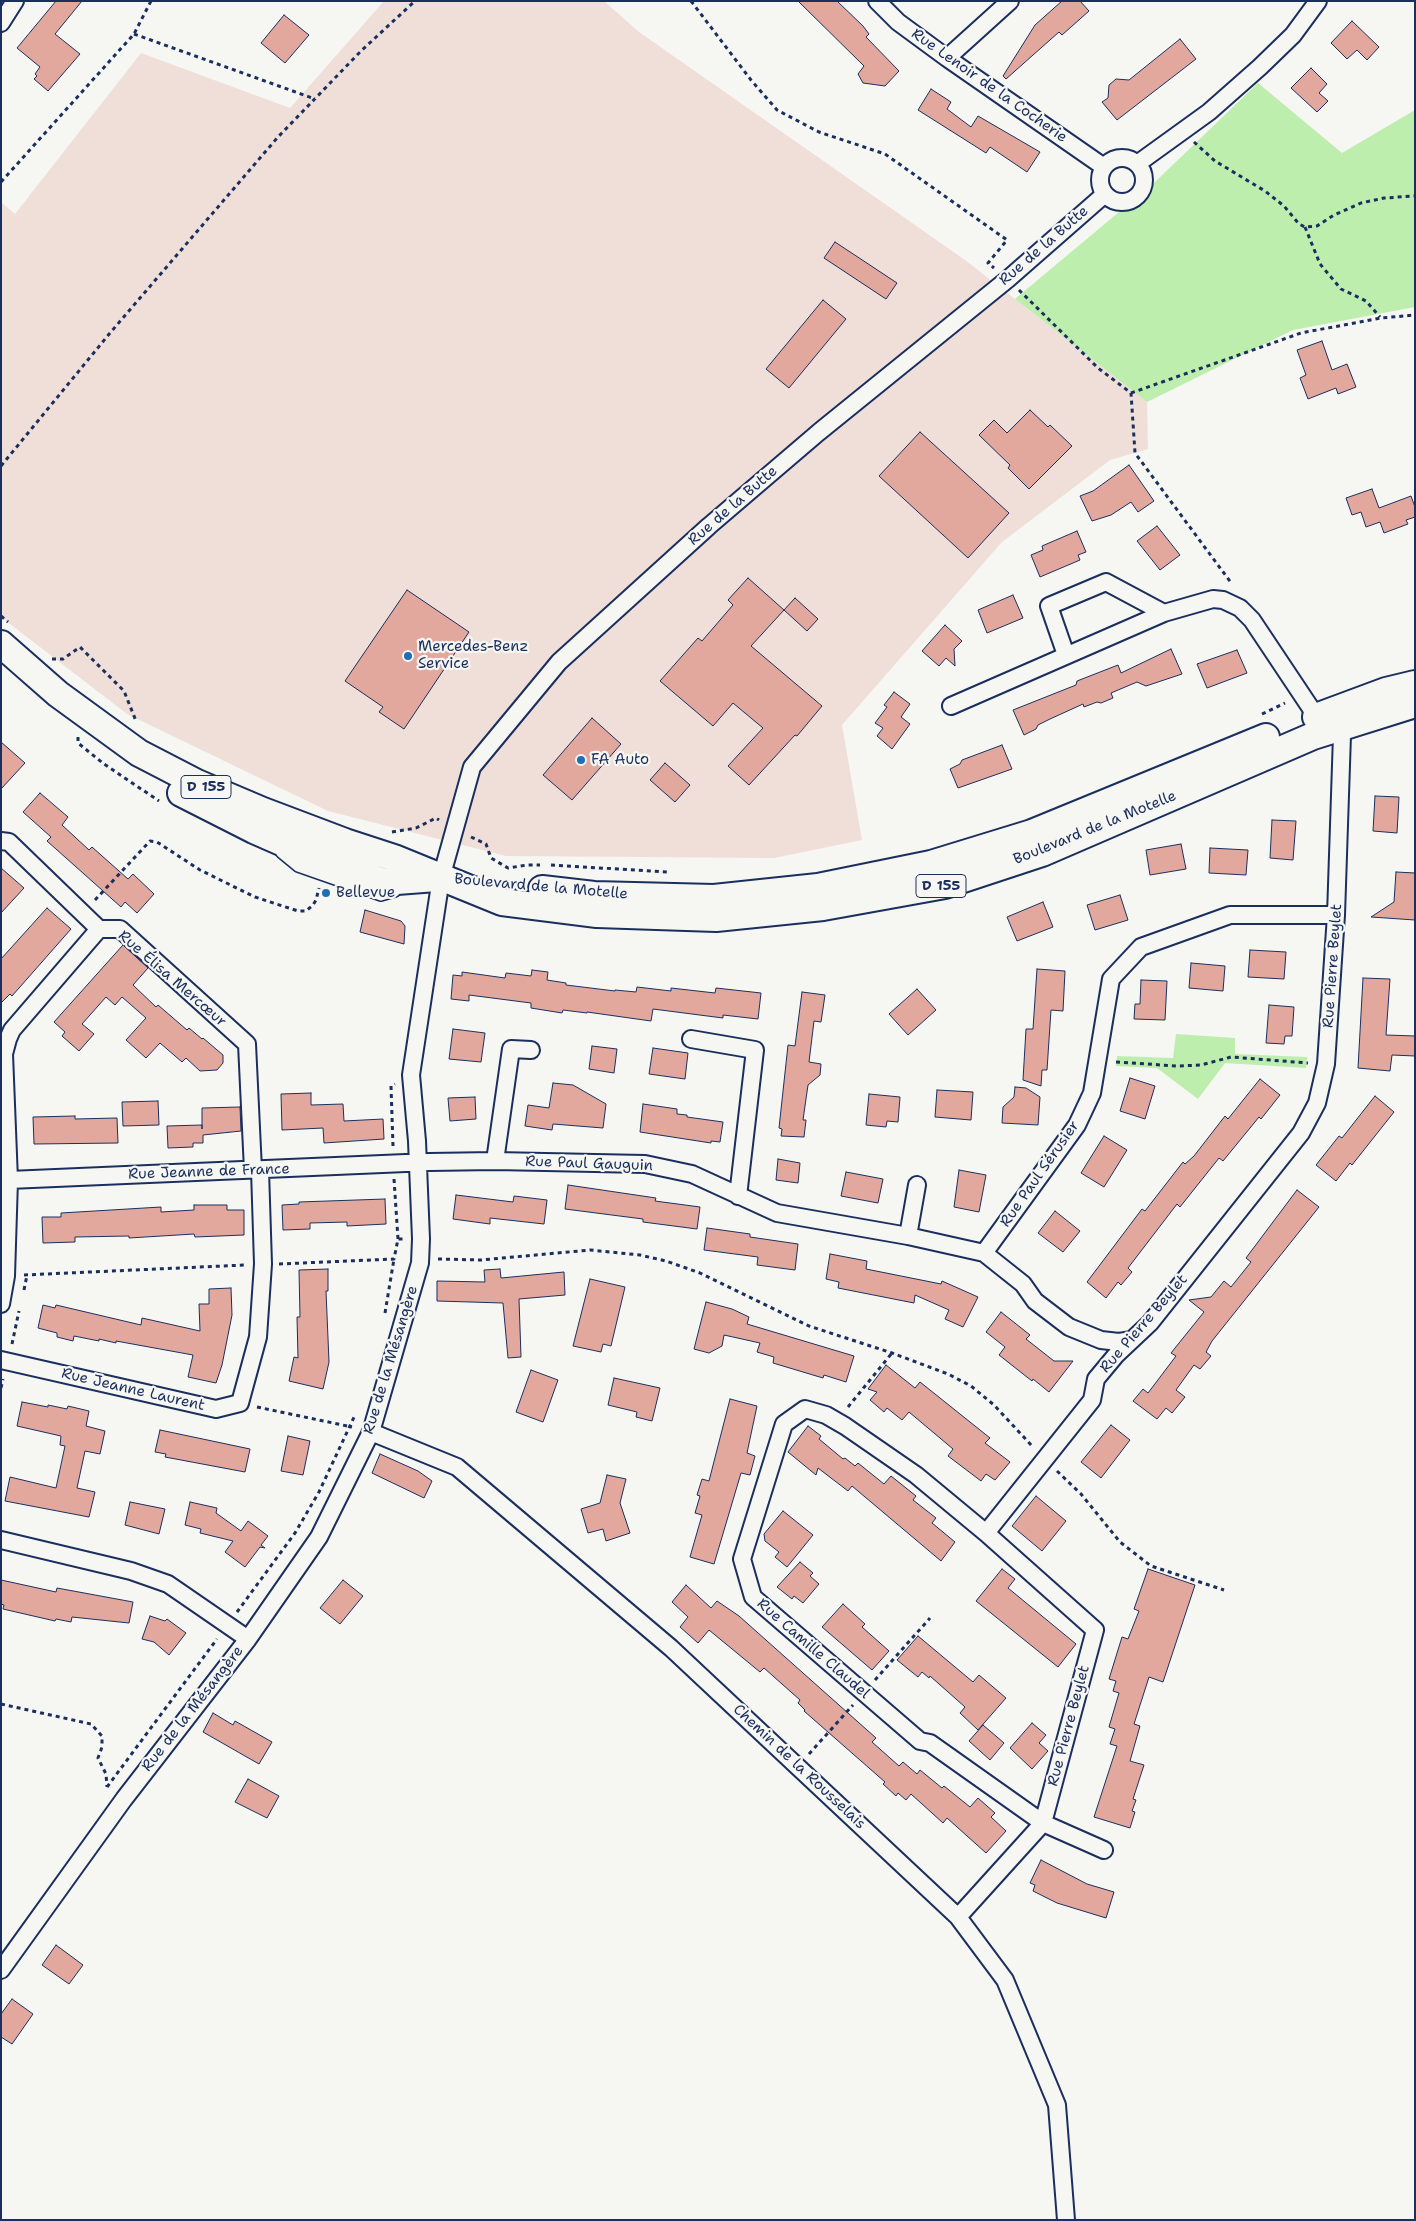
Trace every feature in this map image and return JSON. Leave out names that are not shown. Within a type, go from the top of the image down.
[{"type":"main road","name":"Boulevard de la Motelle","points":[[8,636],[58,694],[139,753],[197,783],[345,842],[394,858],[441,878]]},
{"type":"main road","name":"Boulevard de la Motelle","points":[[1,663],[57,712],[136,769],[254,830],[336,866],[384,882],[441,878],[604,895],[714,898],[818,887],[931,864],[1032,833],[1328,722],[1386,692],[1415,684]]},
{"type":"main road","name":"Boulevard de la Motelle","points":[[1328,722],[1415,704]]},
{"type":"street","points":[[1,24],[15,1]]},
{"type":"street","name":"Rue Lenoir de la Cocherie","points":[[877,1],[898,22],[947,58],[1104,167]]},
{"type":"street","points":[[947,58],[1010,1]]},
{"type":"street","points":[[1137,164],[1209,112],[1294,35],[1318,1]]},
{"type":"street","points":[[1118,158],[1127,158],[1137,164],[1144,179],[1143,187],[1137,197],[1117,202],[1104,194],[1100,182],[1104,167],[1118,158]]},
{"type":"street","name":"Rue de la Butte","points":[[441,878],[472,767],[559,662],[709,526],[819,432],[1008,279],[1104,194]]},
{"type":"street","points":[[1066,655],[1048,606],[1106,582],[1164,613]]},
{"type":"street","points":[[951,706],[1164,613],[1213,599],[1223,600],[1240,608],[1252,620],[1302,695],[1328,722]]},
{"type":"street","name":"Rue Pierre Beylet","points":[[958,1917],[1043,1824],[1095,1630],[986,1533],[1092,1400],[1096,1379],[1150,1323],[1301,1133],[1317,1103],[1326,1064],[1336,915],[1342,735],[1328,722]]},
{"type":"street","name":"Rue Élisa Mercœur","points":[[1,841],[9,842],[100,929],[120,929],[247,1044],[256,1170]]},
{"type":"street","name":"Rue de la Mésangère","points":[[1,1970],[124,1799],[248,1639],[319,1537],[371,1432],[420,1259],[418,1162],[411,1075],[441,878]]},
{"type":"street","name":"Rue Paul Sérusier","points":[[984,1253],[1077,1125],[1092,1093],[1111,979],[1141,947],[1230,916],[1336,915]]},
{"type":"street","points":[[1,1304],[6,1276],[4,1054],[12,1030],[100,929]]},
{"type":"street","points":[[691,1039],[756,1050],[738,1196]]},
{"type":"street","points":[[495,1161],[511,1049],[531,1050]]},
{"type":"street","name":"Rue Paul Gauguin","points":[[418,1162],[495,1161],[645,1164],[692,1174],[777,1213],[908,1236],[984,1253],[1024,1284],[1035,1301],[1069,1327],[1102,1340],[1119,1342],[1132,1340]]},
{"type":"street","name":"Rue Jeanne de France","points":[[5,1179],[418,1162]]},
{"type":"street","points":[[240,1403],[258,1336],[263,1264],[256,1170]]},
{"type":"street","points":[[908,1236],[917,1185]]},
{"type":"street","name":"Rue Jeanne Laurent","points":[[4,1361],[216,1409],[240,1403]]},
{"type":"street","name":"Rue Camille Claudel","points":[[986,1533],[916,1475],[836,1421],[805,1409],[784,1424],[742,1559],[753,1598],[920,1741],[930,1743],[1043,1824],[1104,1850]]},
{"type":"street","name":"Chemin de la Rousselais","points":[[371,1432],[457,1467],[671,1648],[958,1917],[1005,1980],[1057,2105],[1066,2220]]},
{"type":"street","points":[[1,1540],[131,1571],[168,1584],[248,1639]]},
{"type":"lane","points":[[254,830],[298,867],[381,896],[441,878]]},
{"type":"path","points":[[1,182],[134,34],[151,1]]},
{"type":"path","points":[[1,466],[110,332],[278,137],[361,51],[415,1]]},
{"type":"path","points":[[691,1],[751,80],[777,110],[820,132],[885,154],[1007,240],[988,263],[1008,279],[1098,368],[1131,393],[1135,454],[1234,587]]},
{"type":"path","points":[[134,34],[314,99]]},
{"type":"path","points":[[1185,130],[1195,144],[1215,161],[1265,191],[1284,206],[1305,227],[1317,226],[1334,214],[1361,203],[1384,198],[1415,196]]},
{"type":"path","points":[[1305,227],[1320,264],[1341,289],[1366,301],[1381,318]]},
{"type":"path","points":[[1131,393],[1301,333],[1381,318],[1415,314]]},
{"type":"path","points":[[1,616],[8,636]]},
{"type":"path","points":[[51,659],[63,659],[80,647],[124,691],[136,722],[142,727]]},
{"type":"path","points":[[1257,716],[1302,695]]},
{"type":"path","points":[[387,833],[416,828],[436,818],[486,844],[491,858],[508,868],[527,865],[579,866],[668,872]]},
{"type":"path","points":[[83,913],[150,841],[157,842],[200,870],[255,896],[298,911],[306,911],[316,900],[322,875]]},
{"type":"path","points":[[1098,1061],[1177,1066],[1201,1065],[1232,1057],[1326,1064]]},
{"type":"path","points":[[384,1321],[398,1238],[421,1238]]},
{"type":"path","points":[[420,1259],[481,1260],[590,1250],[666,1261],[700,1273],[809,1326],[892,1353],[948,1374],[971,1386],[994,1405],[1081,1494],[1120,1542],[1151,1566],[1224,1590]]},
{"type":"path","points":[[6,1276],[394,1259]]},
{"type":"path","points":[[23,1294],[27,1275]]},
{"type":"path","points":[[1,1388],[4,1361],[20,1304]]},
{"type":"path","points":[[836,1421],[892,1353]]},
{"type":"path","points":[[240,1403],[371,1432]]},
{"type":"path","points":[[106,1787],[296,1533],[351,1427],[357,1409]]},
{"type":"path","points":[[1,1704],[92,1724],[102,1736],[102,1747],[98,1758],[106,1774],[106,1787]]},
{"type":"path","points":[[106,1787],[124,1799]]},
{"type":"shaded area","points":[[384,1],[604,1],[639,32],[965,260],[1147,402],[1148,449],[1110,460],[1002,542],[842,725],[862,840],[774,858],[506,856],[328,811],[127,714],[1,617],[1,202],[15,214],[141,53],[290,108]]},
{"type":"green space","points":[[1258,83],[1342,153],[1415,110],[1415,307],[1293,330],[1147,402],[1015,299],[1156,181]]},
{"type":"green space","points":[[1176,1034],[1235,1038],[1235,1054],[1307,1057],[1306,1068],[1225,1063],[1198,1099],[1157,1068],[1116,1066],[1117,1056],[1173,1058]]},
{"type":"building","points":[[56,1],[82,1],[55,34],[80,54],[48,91],[34,79],[40,67],[17,48]]},
{"type":"building","points":[[798,1],[837,1],[863,26],[869,34],[866,37],[899,71],[885,86],[863,83],[858,74],[864,66]]},
{"type":"building","points":[[1062,1],[1080,1],[1089,11],[1062,35],[1059,32],[1006,79],[1003,76],[1035,25]]},
{"type":"building","points":[[284,15],[309,35],[285,63],[261,43]]},
{"type":"building","points":[[1352,21],[1379,47],[1367,60],[1357,50],[1347,59],[1331,43]]},
{"type":"building","points":[[1180,39],[1196,59],[1117,120],[1102,102],[1108,98],[1109,85],[1116,79],[1129,80]]},
{"type":"building","points":[[1311,68],[1327,84],[1319,93],[1328,101],[1317,112],[1291,88]]},
{"type":"building","points":[[931,89],[951,102],[947,109],[971,127],[978,116],[1040,152],[1027,172],[990,147],[986,153],[918,110]]},
{"type":"building","points":[[835,242],[897,283],[886,299],[824,258]]},
{"type":"building","points":[[823,300],[846,319],[789,388],[766,369]]},
{"type":"building","points":[[1322,341],[1332,370],[1347,364],[1356,387],[1338,394],[1336,388],[1308,399],[1300,378],[1306,375],[1297,350]]},
{"type":"building","points":[[1030,410],[1048,427],[1050,425],[1072,446],[1029,489],[1008,468],[1010,465],[979,435],[994,420],[1007,433]]},
{"type":"building","points":[[920,432],[1009,513],[968,558],[879,476]]},
{"type":"building","points":[[1129,465],[1154,501],[1138,512],[1131,502],[1111,515],[1092,521],[1080,496],[1093,491]]},
{"type":"building","points":[[1372,489],[1379,508],[1411,496],[1415,507],[1415,517],[1406,520],[1408,524],[1384,533],[1380,522],[1366,527],[1361,512],[1352,515],[1346,498]]},
{"type":"building","points":[[1157,526],[1180,555],[1160,570],[1137,541]]},
{"type":"building","points":[[1077,531],[1086,552],[1078,555],[1080,560],[1040,577],[1031,555],[1043,550],[1042,546]]},
{"type":"building","points":[[748,578],[784,610],[751,646],[822,706],[797,736],[795,735],[749,785],[728,766],[763,728],[733,703],[713,726],[660,681],[698,638],[702,641],[733,605],[728,600]]},
{"type":"building","name":"Mercedes-Benz Service","points":[[407,590],[469,632],[404,729],[379,712],[383,707],[345,681]]},
{"type":"building","points":[[1013,595],[1023,618],[987,633],[978,610]]},
{"type":"building","points":[[795,598],[818,619],[807,631],[784,610]]},
{"type":"building","points":[[945,625],[962,641],[954,649],[955,666],[946,658],[939,666],[922,651]]},
{"type":"building","points":[[1171,649],[1182,674],[1146,686],[1137,682],[1111,693],[1113,698],[1084,707],[1083,704],[1038,725],[1036,729],[1024,735],[1013,710],[1076,685],[1077,681],[1118,665],[1121,673]]},
{"type":"building","points":[[1237,650],[1247,673],[1207,688],[1197,664]]},
{"type":"building","points":[[894,692],[910,704],[901,717],[910,724],[892,749],[877,736],[883,728],[875,723],[887,707],[884,705]]},
{"type":"building","name":"FA Auto","points":[[592,718],[621,744],[572,800],[543,775]]},
{"type":"building","points":[[1,742],[25,763],[1,789]]},
{"type":"building","points":[[1002,745],[1012,769],[958,788],[950,769],[960,764],[962,760]]},
{"type":"building","points":[[665,763],[690,785],[675,802],[650,780]]},
{"type":"building","points":[[40,793],[68,817],[62,825],[89,850],[92,847],[128,879],[133,874],[154,894],[137,913],[125,902],[121,907],[47,841],[51,837],[23,812]]},
{"type":"building","points":[[1375,796],[1399,797],[1397,833],[1373,831]]},
{"type":"building","points":[[1272,820],[1296,821],[1293,860],[1270,858]]},
{"type":"building","points":[[1181,844],[1186,869],[1150,875],[1146,850]]},
{"type":"building","points":[[1210,848],[1248,850],[1246,875],[1209,873]]},
{"type":"building","points":[[1,868],[24,888],[1,913]]},
{"type":"building","points":[[1396,872],[1415,873],[1415,920],[1371,917],[1394,902]]},
{"type":"building","points":[[1120,895],[1128,920],[1095,930],[1087,905]]},
{"type":"building","points":[[1043,902],[1053,927],[1017,941],[1007,917]]},
{"type":"building","points":[[47,908],[71,929],[12,996],[10,994],[1,1003],[1,959]]},
{"type":"building","points":[[365,910],[401,921],[405,926],[404,944],[360,932]]},
{"type":"building","points":[[123,945],[148,968],[133,985],[156,1007],[158,1005],[187,1030],[189,1028],[223,1055],[223,1063],[217,1070],[200,1071],[186,1058],[182,1062],[160,1043],[146,1058],[126,1040],[146,1018],[122,997],[115,1005],[106,997],[82,1024],[94,1034],[79,1051],[62,1036],[65,1032],[54,1022]]},
{"type":"building","points":[[1250,950],[1286,952],[1284,979],[1248,977]]},
{"type":"building","points":[[1191,963],[1225,966],[1223,991],[1189,988]]},
{"type":"building","points":[[1037,969],[1065,971],[1063,1011],[1051,1010],[1047,1070],[1042,1070],[1041,1086],[1023,1080],[1026,1029],[1033,1029]]},
{"type":"building","points":[[532,970],[548,972],[547,980],[566,983],[566,985],[615,991],[636,992],[637,987],[671,991],[671,988],[715,993],[716,988],[761,993],[758,1019],[723,1015],[723,1018],[653,1009],[651,1021],[587,1012],[563,1010],[562,1013],[531,1008],[531,1003],[469,995],[469,1001],[451,999],[453,975],[462,976],[462,972],[505,978],[506,973],[531,976]]},
{"type":"building","points":[[1363,978],[1390,979],[1386,1035],[1415,1036],[1415,1056],[1392,1055],[1390,1071],[1358,1068]]},
{"type":"building","points":[[1141,980],[1167,981],[1165,1020],[1134,1019],[1135,1004],[1140,1004]]},
{"type":"building","points":[[917,989],[936,1010],[908,1035],[889,1014]]},
{"type":"building","points":[[802,992],[825,995],[821,1022],[814,1021],[809,1062],[821,1064],[820,1075],[808,1085],[803,1120],[806,1120],[804,1137],[781,1136],[782,1129],[779,1128],[788,1045],[795,1046]]},
{"type":"building","points":[[1269,1005],[1294,1007],[1292,1036],[1285,1036],[1284,1044],[1266,1043]]},
{"type":"building","points":[[453,1029],[485,1033],[481,1062],[449,1059]]},
{"type":"building","points":[[592,1046],[617,1049],[614,1073],[589,1069]]},
{"type":"building","points":[[653,1048],[688,1053],[685,1079],[649,1074]]},
{"type":"building","points":[[1130,1078],[1155,1086],[1145,1119],[1120,1111]]},
{"type":"building","points":[[1260,1079],[1280,1095],[1261,1119],[1259,1117],[1223,1161],[1219,1158],[1180,1207],[1177,1204],[1128,1268],[1132,1272],[1121,1285],[1118,1282],[1106,1298],[1087,1282],[1142,1209],[1145,1211],[1183,1162],[1185,1164],[1194,1156],[1225,1116],[1228,1119]]},
{"type":"building","points":[[553,1083],[573,1085],[606,1104],[603,1128],[553,1124],[552,1130],[525,1126],[528,1105],[549,1108]]},
{"type":"building","points":[[1015,1087],[1026,1088],[1040,1097],[1038,1125],[1002,1123],[1003,1107],[1014,1097]]},
{"type":"building","points":[[937,1090],[973,1092],[971,1120],[935,1117]]},
{"type":"building","points":[[311,1093],[311,1105],[343,1104],[344,1121],[383,1119],[384,1139],[324,1143],[323,1128],[282,1130],[281,1094]]},
{"type":"building","points":[[869,1094],[900,1097],[898,1122],[887,1121],[886,1127],[866,1125]]},
{"type":"building","points":[[1375,1096],[1394,1112],[1352,1165],[1350,1163],[1336,1181],[1316,1165],[1339,1136],[1342,1138]]},
{"type":"building","points":[[475,1097],[476,1119],[450,1121],[448,1098]]},
{"type":"building","points":[[158,1101],[159,1125],[123,1126],[122,1102]]},
{"type":"building","points":[[643,1104],[677,1109],[677,1114],[687,1115],[687,1117],[723,1122],[720,1142],[711,1141],[711,1143],[640,1132]]},
{"type":"building","points":[[240,1107],[241,1131],[203,1135],[203,1143],[193,1143],[193,1147],[168,1148],[167,1126],[202,1125],[202,1108]]},
{"type":"building","points":[[75,1116],[75,1119],[117,1118],[118,1143],[34,1144],[33,1117]]},
{"type":"building","points":[[1104,1136],[1127,1150],[1104,1187],[1081,1173]]},
{"type":"building","points":[[778,1159],[800,1163],[798,1183],[776,1180]]},
{"type":"building","points":[[959,1170],[986,1175],[979,1212],[954,1207]]},
{"type":"building","points":[[846,1172],[883,1179],[878,1203],[841,1196]]},
{"type":"building","points":[[568,1185],[656,1198],[655,1201],[700,1207],[697,1229],[643,1222],[643,1219],[565,1209]]},
{"type":"building","points":[[1297,1190],[1319,1207],[1212,1341],[1206,1352],[1211,1356],[1200,1369],[1194,1365],[1176,1390],[1185,1397],[1172,1413],[1166,1408],[1157,1419],[1133,1401],[1143,1389],[1148,1393],[1176,1356],[1171,1353],[1204,1312],[1189,1300],[1211,1297],[1224,1281],[1231,1287],[1251,1262],[1246,1258]]},
{"type":"building","points":[[456,1195],[513,1202],[514,1196],[547,1200],[544,1224],[490,1218],[490,1224],[453,1219]]},
{"type":"building","points":[[385,1199],[386,1224],[347,1226],[347,1222],[310,1223],[310,1229],[283,1230],[282,1205],[299,1204],[299,1202]]},
{"type":"building","points":[[194,1205],[227,1205],[227,1210],[244,1210],[244,1235],[195,1237],[194,1234],[129,1238],[129,1236],[75,1237],[75,1242],[43,1243],[42,1217],[61,1217],[61,1213],[161,1207],[161,1212],[194,1210]]},
{"type":"building","points":[[1055,1211],[1080,1231],[1063,1252],[1038,1233]]},
{"type":"building","points":[[707,1228],[750,1234],[750,1237],[798,1244],[795,1270],[757,1265],[758,1257],[704,1250]]},
{"type":"building","points":[[830,1254],[867,1261],[866,1269],[941,1284],[942,1281],[978,1297],[963,1327],[945,1319],[949,1310],[915,1295],[914,1303],[838,1288],[839,1282],[826,1279]]},
{"type":"building","points":[[328,1269],[328,1291],[326,1291],[329,1362],[323,1389],[289,1381],[294,1357],[298,1358],[297,1317],[300,1317],[299,1270]]},
{"type":"building","points":[[500,1269],[501,1278],[564,1272],[565,1295],[519,1299],[521,1357],[508,1358],[503,1303],[437,1301],[437,1281],[485,1282],[484,1270]]},
{"type":"building","points":[[590,1279],[625,1287],[611,1346],[603,1344],[601,1352],[573,1346]]},
{"type":"building","points":[[231,1288],[232,1315],[222,1365],[216,1383],[188,1377],[193,1355],[116,1341],[116,1343],[99,1339],[99,1341],[74,1336],[73,1341],[57,1337],[57,1333],[38,1328],[43,1305],[55,1308],[56,1305],[141,1325],[142,1318],[200,1331],[199,1304],[209,1304],[209,1289]]},
{"type":"building","points":[[706,1302],[732,1309],[749,1317],[747,1324],[854,1356],[846,1382],[824,1375],[823,1378],[773,1363],[774,1357],[757,1352],[760,1343],[724,1335],[722,1346],[709,1353],[694,1349]]},
{"type":"building","points":[[1001,1312],[1030,1335],[1026,1339],[1054,1361],[1073,1361],[1049,1392],[999,1355],[1005,1347],[986,1332]]},
{"type":"building","points":[[886,1365],[915,1388],[920,1382],[990,1438],[985,1443],[1010,1462],[995,1480],[986,1474],[981,1481],[948,1456],[953,1449],[909,1412],[902,1420],[887,1408],[884,1412],[870,1400],[877,1392],[868,1389]]},
{"type":"building","points":[[531,1370],[558,1380],[543,1422],[516,1412]]},
{"type":"building","points":[[614,1378],[660,1388],[652,1421],[636,1417],[637,1412],[608,1405]]},
{"type":"building","points":[[730,1399],[757,1406],[747,1453],[755,1456],[750,1475],[741,1473],[714,1564],[690,1557],[702,1515],[695,1513],[700,1496],[697,1495],[702,1479],[709,1481]]},
{"type":"building","points":[[22,1402],[67,1409],[68,1406],[89,1411],[86,1426],[105,1431],[100,1454],[85,1451],[77,1488],[95,1492],[89,1517],[5,1501],[10,1477],[56,1488],[65,1446],[60,1445],[61,1436],[17,1426]]},
{"type":"building","points":[[1111,1425],[1130,1440],[1101,1478],[1081,1462]]},
{"type":"building","points":[[808,1426],[821,1436],[819,1439],[843,1459],[845,1458],[855,1466],[858,1463],[884,1484],[891,1476],[916,1496],[913,1500],[936,1518],[932,1523],[955,1542],[941,1561],[852,1486],[848,1491],[818,1468],[816,1475],[788,1452]]},
{"type":"building","points":[[160,1430],[250,1449],[245,1472],[165,1457],[166,1454],[155,1452]]},
{"type":"building","points":[[288,1436],[310,1441],[303,1475],[281,1471]]},
{"type":"building","points":[[380,1454],[418,1471],[432,1481],[424,1498],[372,1473]]},
{"type":"building","points":[[607,1475],[626,1479],[620,1503],[630,1533],[606,1541],[603,1529],[588,1533],[581,1509],[600,1503]]},
{"type":"building","points":[[1036,1496],[1066,1521],[1042,1551],[1012,1526]]},
{"type":"building","points":[[130,1502],[165,1509],[159,1534],[125,1525]]},
{"type":"building","points":[[190,1502],[217,1508],[216,1513],[241,1531],[248,1521],[268,1536],[261,1545],[265,1548],[260,1547],[245,1567],[225,1552],[233,1541],[200,1533],[201,1529],[185,1525]]},
{"type":"building","points":[[783,1511],[813,1535],[787,1567],[775,1557],[779,1552],[765,1541],[764,1534]]},
{"type":"building","points":[[800,1562],[813,1573],[810,1576],[819,1584],[803,1603],[794,1596],[792,1599],[777,1587]]},
{"type":"building","points":[[1002,1569],[1015,1579],[1008,1588],[1076,1644],[1058,1667],[976,1601]]},
{"type":"building","points":[[1148,1569],[1195,1585],[1163,1682],[1149,1677],[1134,1724],[1140,1726],[1130,1761],[1144,1765],[1133,1799],[1136,1800],[1132,1811],[1135,1812],[1130,1828],[1094,1817],[1117,1746],[1110,1744],[1115,1729],[1109,1727],[1119,1693],[1113,1691],[1116,1681],[1109,1679],[1122,1637],[1128,1639],[1139,1611],[1134,1609]]},
{"type":"building","points":[[1,1580],[56,1592],[57,1588],[133,1602],[129,1623],[72,1617],[71,1622],[56,1619],[55,1621],[3,1609],[4,1605],[1,1604]]},
{"type":"building","points":[[343,1580],[363,1596],[340,1624],[320,1608]]},
{"type":"building","points":[[686,1585],[711,1608],[717,1601],[739,1616],[876,1738],[872,1742],[899,1766],[903,1762],[917,1774],[920,1770],[970,1807],[978,1798],[995,1813],[991,1817],[1006,1831],[986,1853],[947,1818],[943,1823],[911,1794],[906,1800],[898,1793],[896,1796],[883,1784],[885,1782],[804,1711],[798,1703],[800,1700],[764,1668],[760,1672],[709,1630],[698,1643],[680,1627],[688,1617],[672,1602]]},
{"type":"building","points":[[843,1604],[865,1624],[862,1627],[889,1651],[872,1670],[822,1627]]},
{"type":"building","points":[[150,1616],[165,1621],[167,1619],[186,1633],[169,1655],[154,1642],[142,1639]]},
{"type":"building","points":[[918,1636],[973,1682],[979,1675],[1006,1698],[978,1730],[960,1713],[965,1707],[930,1676],[929,1678],[922,1672],[918,1677],[897,1660]]},
{"type":"building","points":[[213,1713],[233,1725],[235,1721],[272,1742],[259,1764],[203,1732]]},
{"type":"building","points":[[1032,1723],[1046,1735],[1039,1743],[1048,1751],[1032,1769],[1010,1748]]},
{"type":"building","points":[[983,1725],[1004,1743],[990,1760],[969,1741]]},
{"type":"building","points":[[248,1779],[279,1796],[267,1818],[235,1802]]},
{"type":"building","points":[[1041,1860],[1087,1884],[1114,1892],[1106,1918],[1057,1903],[1033,1891],[1035,1885],[1030,1883]]},
{"type":"building","points":[[56,1945],[83,1965],[69,1984],[42,1965]]},
{"type":"building","points":[[12,1999],[33,2014],[12,2044],[1,2037],[1,2014]]},
{"type":"place","name":"Mercedes-Benz Service","points":[[408,656]]},
{"type":"place","name":"FA Auto","points":[[581,760]]},
{"type":"place","name":"Bellevue","points":[[326,893]]}]
